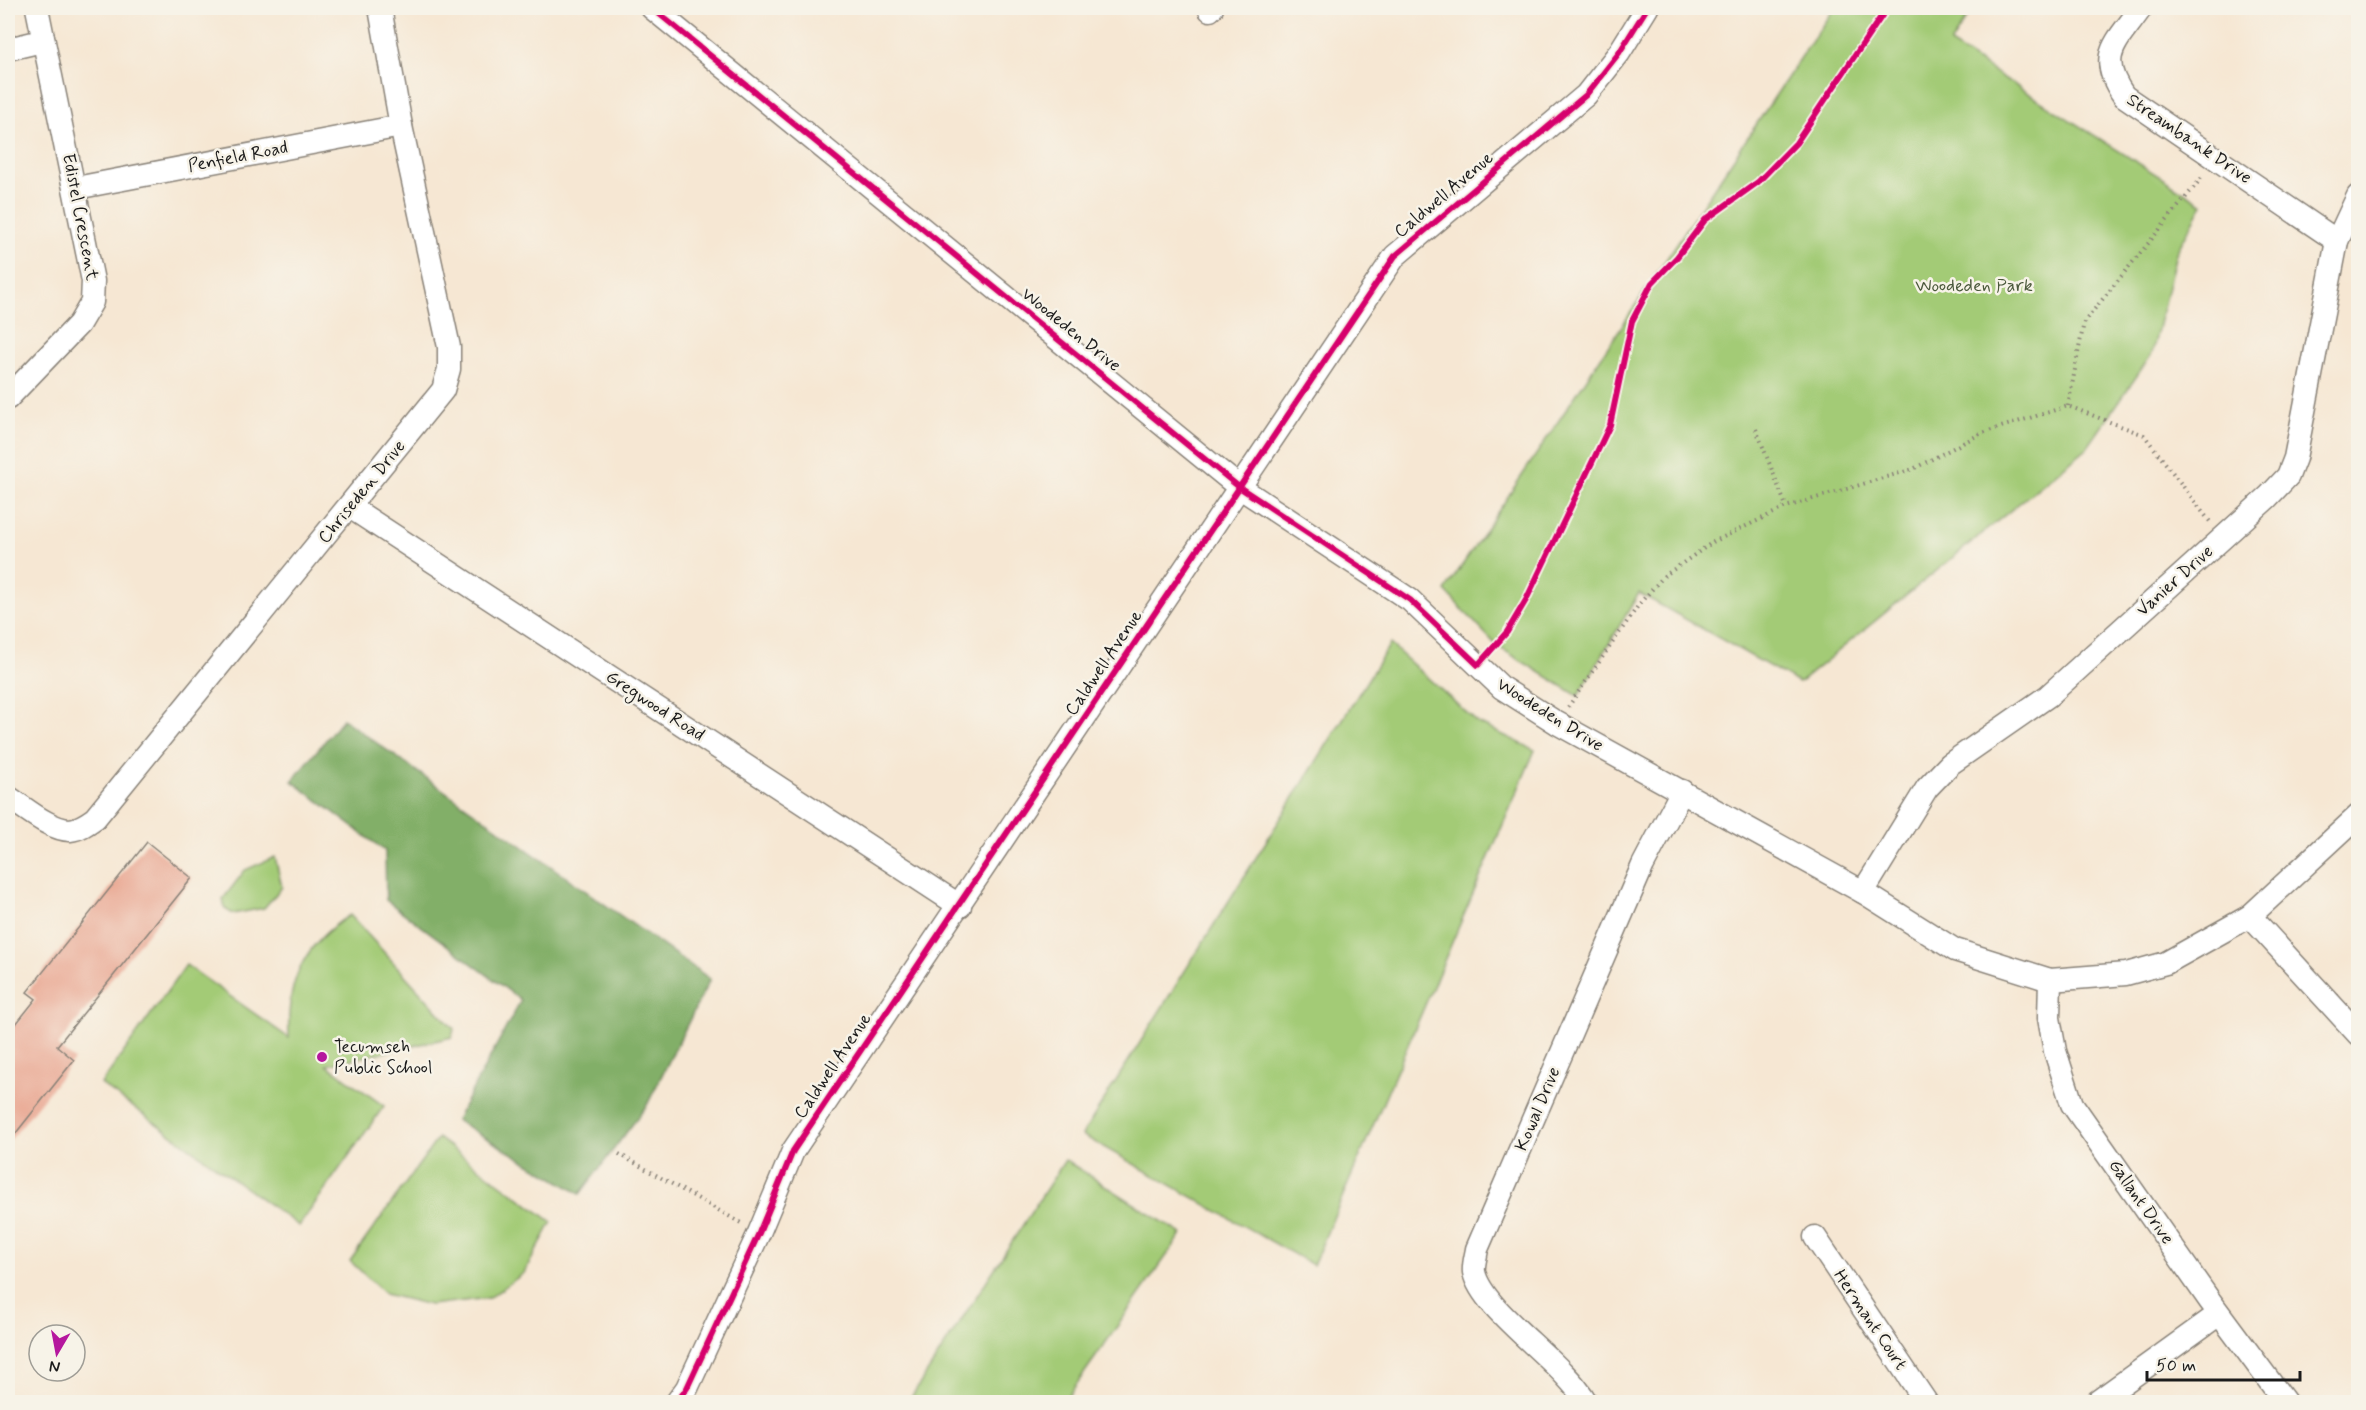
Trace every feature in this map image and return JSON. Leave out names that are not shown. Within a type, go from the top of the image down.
[{"type":"street","name":"Edistel Crescent","points":[[8,398],[79,324],[92,302],[93,281],[76,188],[42,41],[37,8]]},
{"type":"street","name":"Chriseden Drive","points":[[8,797],[51,824],[69,830],[82,826],[95,818],[443,390],[449,369],[449,348],[401,126],[380,8]]},
{"type":"street","name":"Woodeden Drive","points":[[652,8],[1239,488],[1410,600],[1502,688],[1557,723],[1863,892],[1955,950],[2050,980],[2126,974],[2166,963],[2250,916],[2358,816]]},
{"type":"street","name":"Caldwell Avenue","points":[[677,1402],[687,1388],[759,1233],[793,1151],[960,906],[1395,256],[1586,95],[1619,53],[1647,8]]},
{"type":"street","name":"Streambank Drive","points":[[2141,8],[2109,56],[2111,78],[2124,96],[2337,241]]},
{"type":"street","points":[[8,49],[42,41]]},
{"type":"street","name":"Penfield Road","points":[[76,188],[401,126]]},
{"type":"street","name":"Vanier Drive","points":[[1863,892],[1927,788],[1950,764],[2048,696],[2280,486],[2295,458],[2337,241],[2358,196]]},
{"type":"street","name":"Gregwood Road","points":[[350,507],[960,906]]},
{"type":"street","name":"Kowal Drive","points":[[1586,1402],[1545,1353],[1487,1298],[1473,1270],[1478,1249],[1643,865],[1682,791]]},
{"type":"street","points":[[2250,916],[2358,1034]]},
{"type":"street","name":"Gallant Drive","points":[[2050,980],[2049,1018],[2055,1051],[2072,1104],[2219,1314],[2285,1402]]},
{"type":"street","name":"Hermant Court","points":[[1815,1237],[1926,1402]]},
{"type":"street","points":[[2097,1402],[2219,1314]]},
{"type":"path","points":[[2068,406],[2084,322],[2217,158]]},
{"type":"path","points":[[1557,723],[1640,603],[1664,576],[1713,542],[1786,507],[1913,469],[1982,433],[2068,406],[2144,435],[2223,538]]},
{"type":"path","points":[[1756,429],[1786,507]]},
{"type":"path","points":[[619,1154],[759,1233]]},
{"type":"green space","name":"Woodeden Park","points":[[1834,8],[1973,8],[1950,44],[2203,204],[2176,253],[2152,354],[2087,448],[1799,683],[1639,593],[1578,696],[1497,646],[1445,591]]},
{"type":"green space","points":[[1390,644],[1478,723],[1535,750],[1313,1265],[1082,1135]]},
{"type":"green space","points":[[343,719],[710,979],[647,1105],[580,1194],[456,1120],[521,1000],[386,900],[385,851],[292,781]]},
{"type":"green space","points":[[275,857],[282,887],[264,908],[233,914],[225,909],[223,899],[245,870]]},
{"type":"green space","points":[[350,915],[454,1029],[452,1037],[327,1065],[384,1106],[299,1226],[101,1084],[186,965],[289,1038],[291,1000],[300,967],[320,939]]},
{"type":"green space","points":[[438,1138],[552,1222],[524,1273],[489,1298],[430,1305],[385,1294],[350,1261]]},
{"type":"green space","points":[[1065,1160],[1182,1234],[1064,1402],[908,1402]]},
{"type":"building","points":[[147,842],[192,878],[57,1046],[74,1060],[8,1143],[8,1017],[16,1024],[36,999],[27,992]]},
{"type":"cycle path","points":[[652,8],[1239,487],[1410,600],[1478,665],[1507,632],[1526,600],[1610,425],[1632,321],[1652,283],[1677,257],[1705,220],[1758,182],[1796,143],[1887,8]]},
{"type":"cycle path","points":[[677,1402],[687,1388],[759,1233],[793,1151],[1395,256],[1586,95],[1619,53],[1647,8]]},
{"type":"place","name":"Tecumseh Public School","points":[[322,1057]]}]
